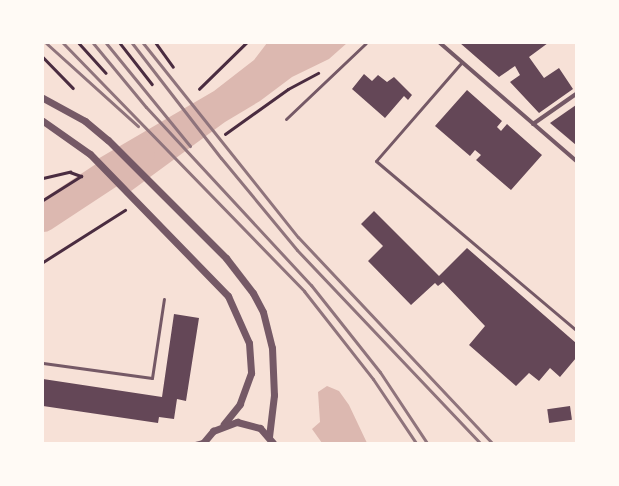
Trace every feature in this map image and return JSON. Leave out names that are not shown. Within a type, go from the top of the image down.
[{"type":"street","points":[[440,43],[576,161]]},
{"type":"street","points":[[533,124],[576,94]]},
{"type":"street","points":[[43,98],[85,121],[108,140],[238,273],[263,312],[274,374],[271,440]]},
{"type":"street","points":[[43,120],[90,154],[148,211],[218,283],[243,325],[251,374],[240,404],[224,424],[204,442]]},
{"type":"street","points":[[224,424],[249,423],[271,440]]},
{"type":"lane","points":[[286,119],[366,43]]},
{"type":"lane","points":[[462,62],[376,161],[576,330]]},
{"type":"lane","points":[[43,363],[152,378],[164,299]]},
{"type":"lane","points":[[195,443],[204,442]]},
{"type":"path","points":[[79,43],[106,73]]},
{"type":"path","points":[[120,43],[152,84]]},
{"type":"path","points":[[156,43],[173,66]]},
{"type":"path","points":[[200,89],[246,43]]},
{"type":"path","points":[[43,57],[73,88]]},
{"type":"path","points":[[225,134],[288,89],[326,70]]},
{"type":"path","points":[[43,178],[70,172],[81,176],[43,200]]},
{"type":"path","points":[[43,262],[125,210]]},
{"type":"shaded area","points":[[267,43],[347,43],[329,59],[292,77],[260,101],[225,122],[131,191],[96,160],[214,91],[254,60]]},
{"type":"shaded area","points":[[327,386],[339,391],[349,405],[367,443],[322,443],[312,429],[320,422],[318,392]]},
{"type":"building","points":[[460,43],[548,43],[529,57],[544,78],[559,68],[573,89],[539,113],[510,82],[520,75],[515,66],[499,77]]},
{"type":"building","points":[[364,74],[372,81],[378,75],[387,82],[394,77],[412,95],[408,100],[404,96],[385,118],[352,89]]},
{"type":"building","points":[[467,90],[502,121],[497,127],[501,131],[507,124],[542,155],[511,190],[476,160],[481,155],[475,150],[470,156],[435,126]]},
{"type":"building","points":[[576,105],[576,145],[550,123]]},
{"type":"building","points":[[374,211],[439,276],[467,248],[576,343],[576,358],[560,377],[550,368],[539,381],[529,373],[516,386],[469,345],[485,326],[443,282],[438,286],[435,283],[411,305],[368,261],[383,246],[361,224]]},
{"type":"building","points":[[174,314],[199,318],[186,401],[177,399],[174,419],[159,417],[158,423],[43,406],[43,379],[162,397]]},
{"type":"building","points":[[570,406],[572,420],[549,423],[547,409]]},
{"type":"waterway","points":[[43,217],[140,153]]},
{"type":"railway","points":[[46,43],[138,126]]},
{"type":"railway","points":[[63,43],[304,291],[373,379],[416,443]]},
{"type":"railway","points":[[93,43],[146,107],[311,285],[380,372],[427,443]]},
{"type":"railway","points":[[106,43],[190,146]]},
{"type":"railway","points":[[132,43],[221,158],[297,250],[480,443]]},
{"type":"railway","points":[[143,43],[298,237],[492,443]]}]
